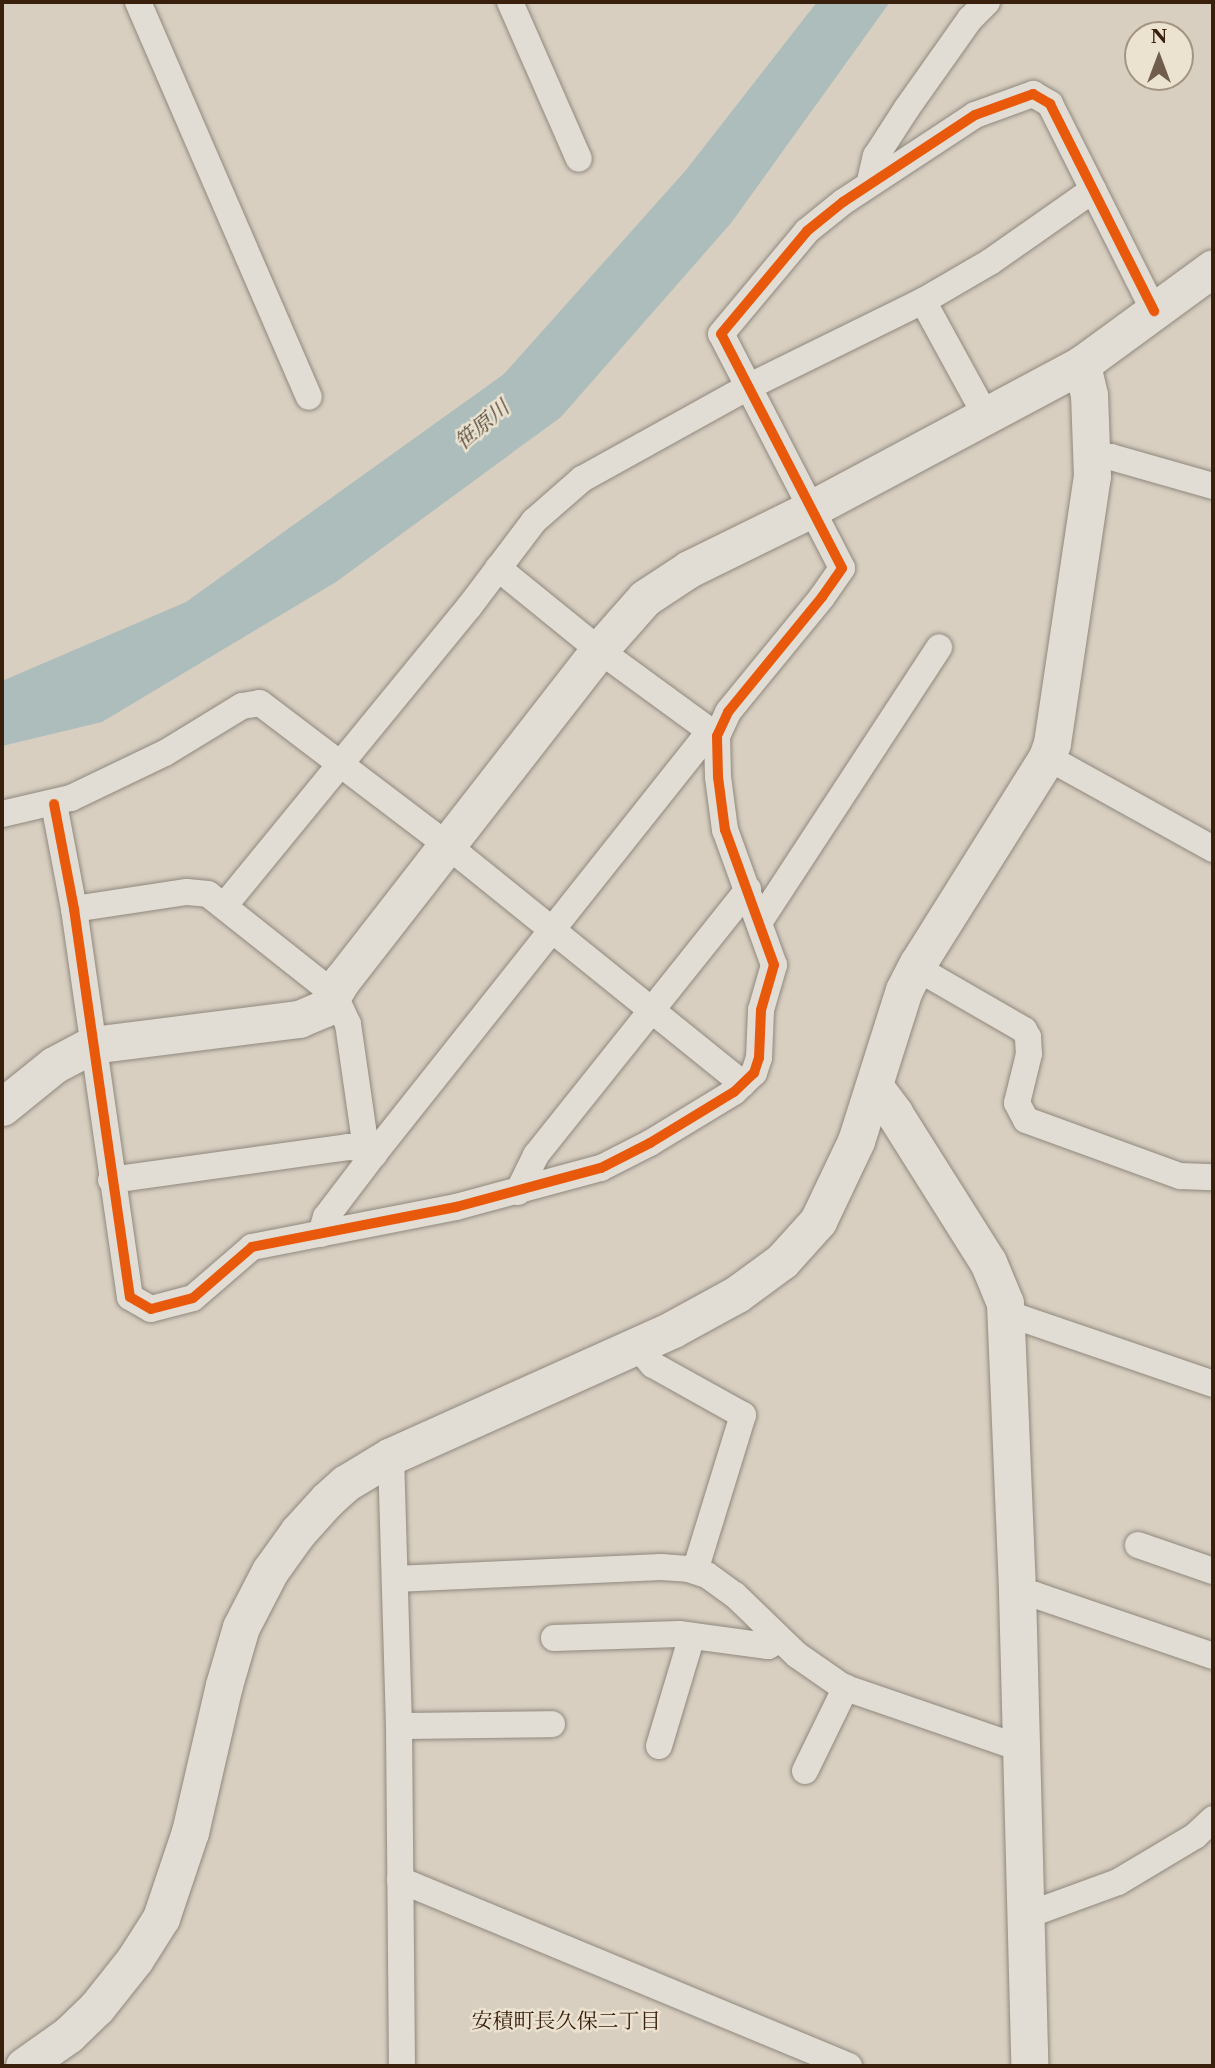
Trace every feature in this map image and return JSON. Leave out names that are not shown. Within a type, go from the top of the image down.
[{"type":"street","points":[[138,2],[309,397]]},
{"type":"street","points":[[510,2],[579,159]]},
{"type":"street","points":[[870,181],[876,156],[894,127],[970,19],[986,2]]},
{"type":"street","points":[[321,1234],[326,1217],[370,1152],[713,734],[727,712],[840,573],[840,560],[720,334],[807,231],[870,181],[988,108],[1037,94],[1051,104],[1154,311]]},
{"type":"street","points":[[225,905],[534,521],[582,478],[748,387],[923,300],[990,262],[1093,190]]},
{"type":"street","points":[[2,1107],[54,1065],[92,1045],[299,1019],[326,1008],[334,993],[447,845],[599,650],[645,598],[689,569],[811,509],[1082,364],[1213,268]]},
{"type":"street","points":[[923,300],[986,416]]},
{"type":"street","points":[[24,2066],[68,2035],[97,2007],[135,1959],[161,1917],[190,1832],[232,1651],[257,1592],[298,1532],[327,1500],[346,1483],[391,1455],[636,1345],[737,1294],[763,1277],[796,1248],[818,1220],[836,1188],[856,1141],[904,990],[915,967],[1047,757],[1056,727],[1093,456],[1089,395],[1082,364]]},
{"type":"street","points":[[1093,456],[1111,457],[1213,486]]},
{"type":"street","points":[[54,804],[74,909],[130,1297],[151,1308],[193,1298],[252,1247],[518,1192],[601,1167],[650,1143],[743,1084],[754,1073],[759,1058],[761,1010],[773,972],[773,960],[725,830],[713,734],[599,650],[498,568]]},
{"type":"street","points":[[760,921],[939,647]]},
{"type":"street","points":[[2,814],[54,804],[154,758],[242,706],[256,703],[275,713],[447,845],[743,1084]]},
{"type":"street","points":[[1047,757],[1213,849]]},
{"type":"street","points":[[518,1192],[536,1156],[748,889]]},
{"type":"street","points":[[74,909],[196,891],[212,895],[334,993],[348,1024],[370,1152]]},
{"type":"street","points":[[915,967],[1024,1030],[1028,1037],[1029,1054],[1017,1103],[1026,1121],[1180,1176],[1213,1177]]},
{"type":"street","points":[[874,1086],[894,1113],[988,1262],[1003,1293],[1006,1312],[1017,1592],[1029,2066]]},
{"type":"street","points":[[111,1180],[348,1147],[370,1152]]},
{"type":"street","points":[[1006,1312],[1213,1384]]},
{"type":"street","points":[[636,1345],[653,1365],[743,1415],[695,1571]]},
{"type":"street","points":[[391,1455],[399,1726],[402,2066]]},
{"type":"street","points":[[1138,1545],[1213,1571]]},
{"type":"street","points":[[395,1579],[660,1567],[695,1571],[707,1575],[735,1595],[780,1640],[812,1667],[846,1687],[1020,1748]]},
{"type":"street","points":[[1017,1592],[1035,1595],[1213,1656]]},
{"type":"street","points":[[554,1638],[692,1636],[768,1646],[780,1640]]},
{"type":"street","points":[[659,1746],[692,1636]]},
{"type":"street","points":[[804,1770],[846,1687]]},
{"type":"street","points":[[399,1726],[552,1724]]},
{"type":"street","points":[[1025,1916],[1118,1882],[1195,1836],[1213,1819]]},
{"type":"street","points":[[400,1880],[849,2066]]},
{"type":"water","name":"笹原川","points":[[817,2],[890,2],[731,223],[561,417],[336,582],[102,722],[2,746],[2,681],[186,602],[504,374],[686,170]]},
{"type":"cycle path","points":[[54,804],[74,909],[130,1297],[151,1309],[193,1298],[252,1247],[456,1207],[601,1168],[650,1143],[734,1092],[754,1073],[759,1058],[761,1010],[774,965],[725,830],[718,777],[717,736],[728,712],[822,597],[842,568],[721,334],[807,231],[843,202],[975,115],[1033,94],[1050,104],[1154,311]]},
{"type":"district","name":"安積町長久保二丁目","points":[[566,2021]]}]
